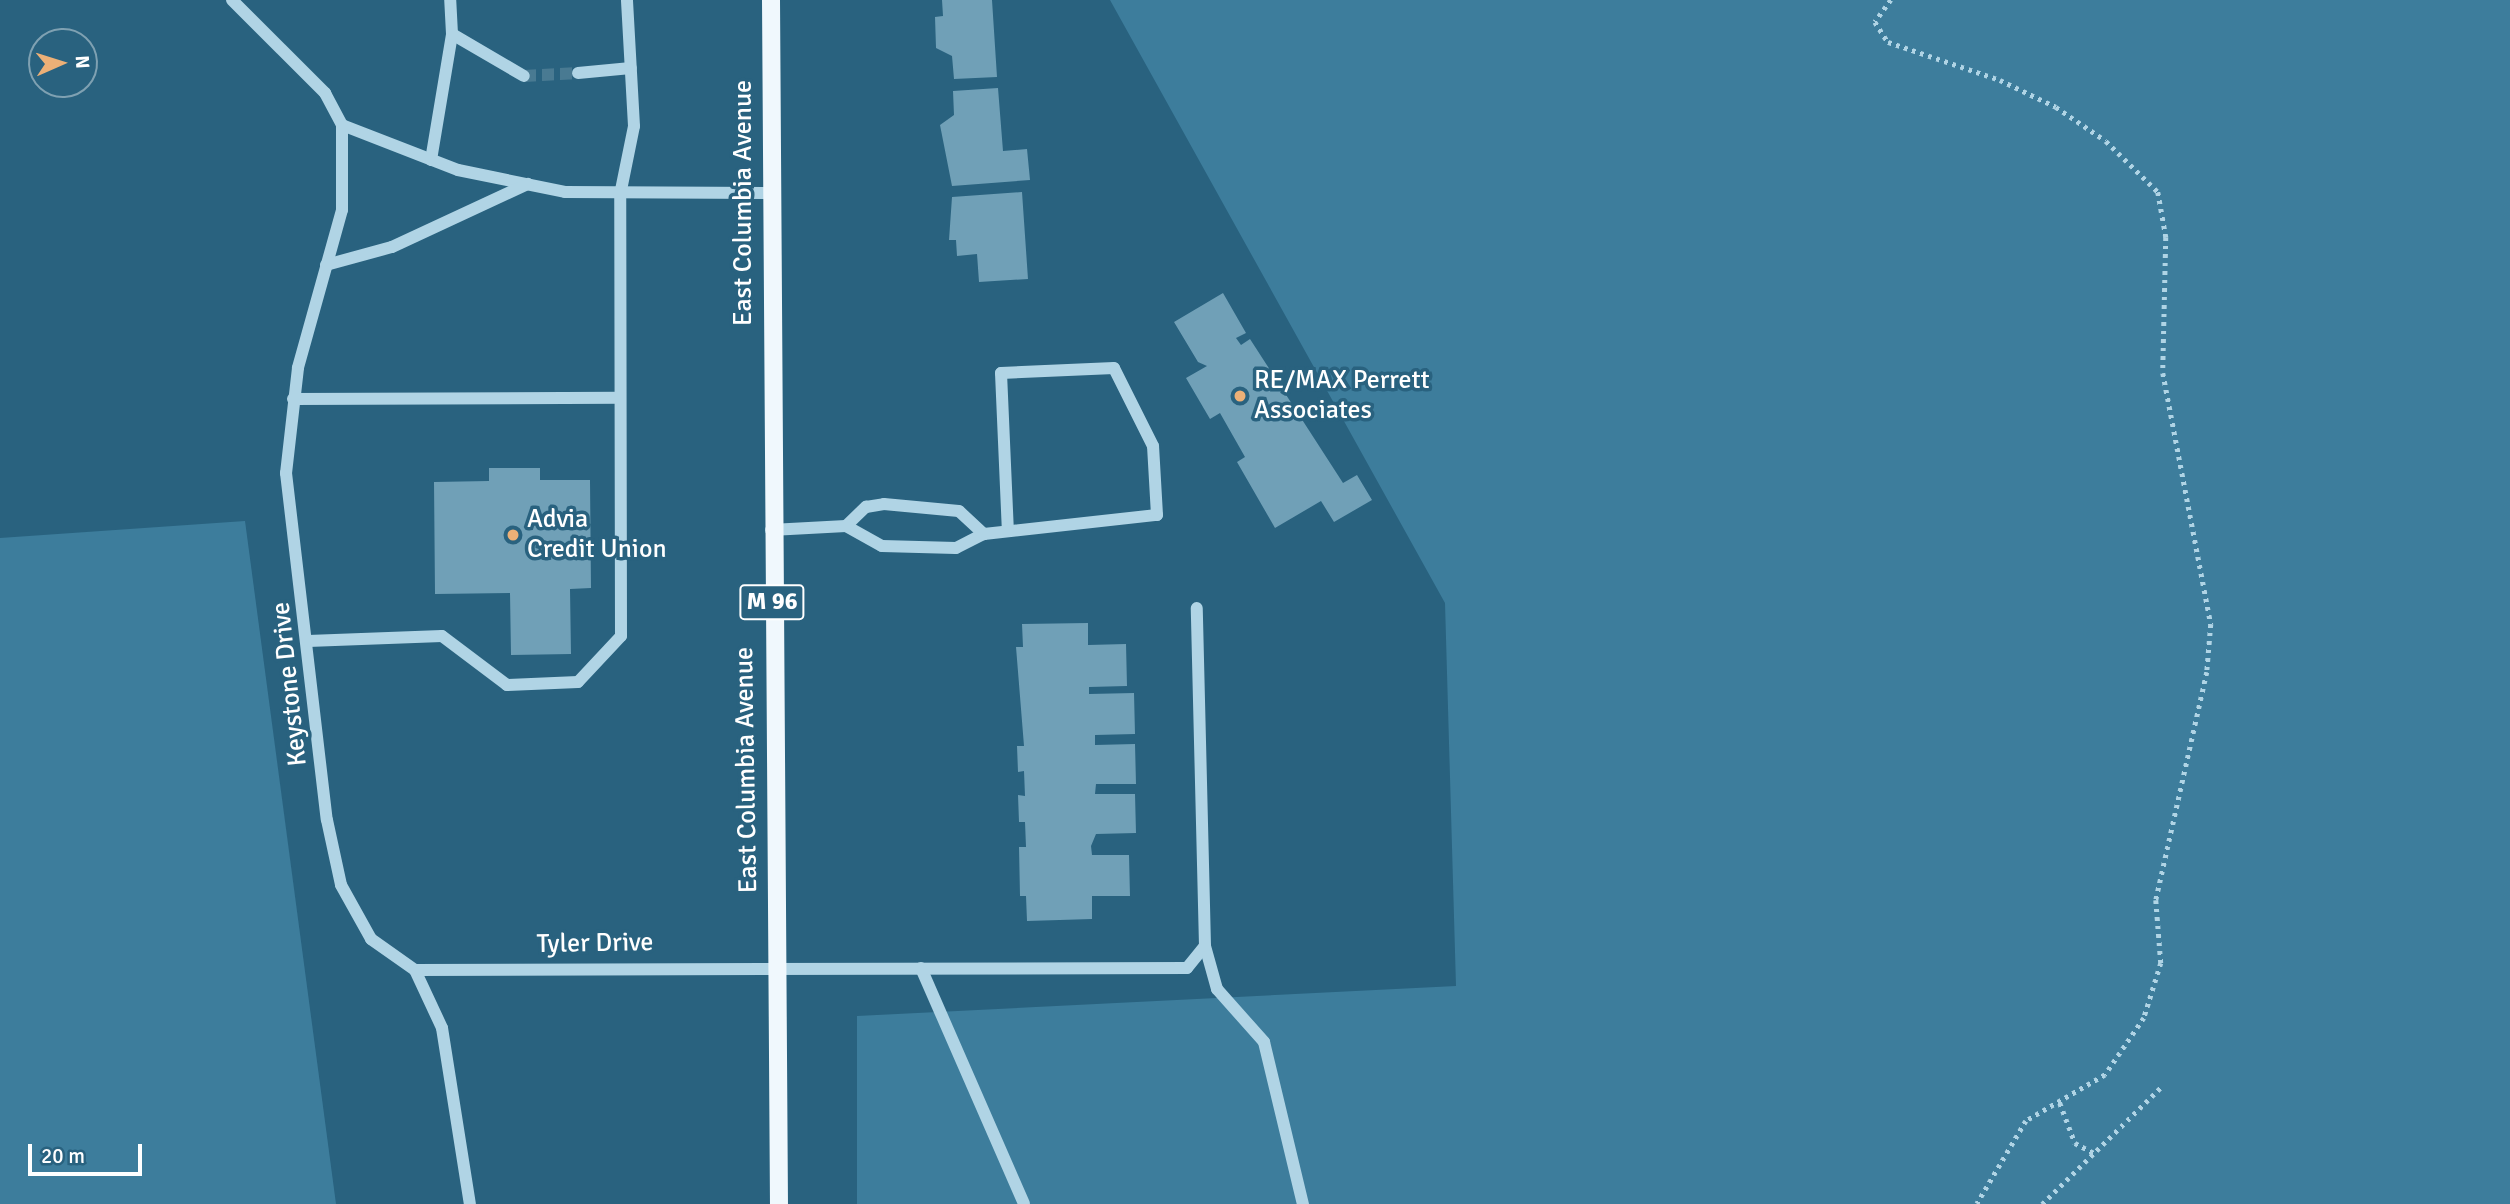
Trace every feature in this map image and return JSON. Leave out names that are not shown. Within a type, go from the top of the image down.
[{"type":"main road","name":"East Columbia Avenue","points":[[771,0],[771,530],[779,1204]]},
{"type":"street","points":[[232,0],[325,93],[342,125],[432,160],[528,184],[620,195],[769,194]]},
{"type":"street","points":[[432,160],[452,34],[450,0]]},
{"type":"street","points":[[308,641],[442,636],[507,685],[578,682],[621,636],[620,195],[634,126],[627,0]]},
{"type":"street","points":[[452,34],[524,76]]},
{"type":"street","points":[[578,73],[631,68]]},
{"type":"street","name":"Keystone Drive","points":[[342,125],[342,210],[293,398],[286,473],[341,885],[371,939],[415,970],[442,1028],[470,1204]]},
{"type":"street","points":[[326,265],[393,247],[528,184]]},
{"type":"street","points":[[771,530],[846,526],[882,546],[956,548],[985,534],[1157,515],[1153,446],[1114,368],[1001,373],[1008,531]]},
{"type":"street","points":[[293,398],[620,398]]},
{"type":"street","points":[[846,526],[866,507],[884,504],[959,510],[985,534]]},
{"type":"street","points":[[1197,608],[1205,946],[1217,989],[1264,1042],[1303,1204]]},
{"type":"street","name":"Tyler Drive","points":[[415,970],[1187,968],[1205,946]]},
{"type":"street","points":[[921,968],[1024,1204]]},
{"type":"path","points":[[1891,0],[1875,22],[1882,37],[2000,80],[2064,113],[2152,182],[2166,221],[2163,373],[2210,600],[2210,649],[2156,900],[2161,948],[2157,982],[2121,1059],[2060,1103],[2026,1121],[1977,1204]]},
{"type":"path","points":[[2042,1204],[2162,1086]]},
{"type":"path","points":[[2060,1103],[2076,1143],[2094,1153]]},
{"type":"shaded area","points":[[1110,0],[2510,0],[2510,1204],[857,1204],[857,1016],[1456,986],[1445,603]]},
{"type":"shaded area","points":[[245,521],[336,1204],[0,1204],[0,538]]},
{"type":"building","points":[[942,0],[992,0],[997,77],[954,79],[952,56],[936,48],[935,17],[943,16]]},
{"type":"building","points":[[998,88],[1003,151],[1027,149],[1030,180],[952,186],[940,125],[954,115],[953,91]]},
{"type":"building","points":[[1022,192],[1028,279],[979,282],[977,254],[957,256],[956,240],[949,240],[952,197]]},
{"type":"building","name":"RE/MAX Perrett Associates","points":[[1223,293],[1246,333],[1236,338],[1241,345],[1250,339],[1343,483],[1357,475],[1372,500],[1334,522],[1321,501],[1275,528],[1237,462],[1245,457],[1220,413],[1210,419],[1186,378],[1207,366],[1198,362],[1174,322]]},
{"type":"building","name":"Advia Credit Union","points":[[489,468],[540,468],[540,480],[590,480],[591,588],[570,589],[571,654],[511,655],[510,593],[435,594],[434,482],[489,481]]},
{"type":"building","points":[[1088,623],[1088,645],[1126,644],[1127,686],[1089,687],[1089,694],[1134,693],[1135,734],[1095,735],[1095,745],[1135,744],[1136,784],[1096,784],[1095,794],[1135,794],[1136,833],[1096,834],[1091,846],[1092,855],[1129,855],[1130,896],[1092,896],[1092,919],[1027,921],[1026,896],[1020,896],[1019,847],[1026,847],[1025,822],[1019,822],[1018,795],[1025,796],[1024,771],[1018,772],[1017,746],[1024,746],[1016,647],[1023,647],[1022,624]]},
{"type":"tunnel","points":[[524,76],[578,73]]},
{"type":"place","name":"RE/MAX Perrett Associates","points":[[1240,396]]},
{"type":"place","name":"Advia Credit Union","points":[[513,535]]}]
